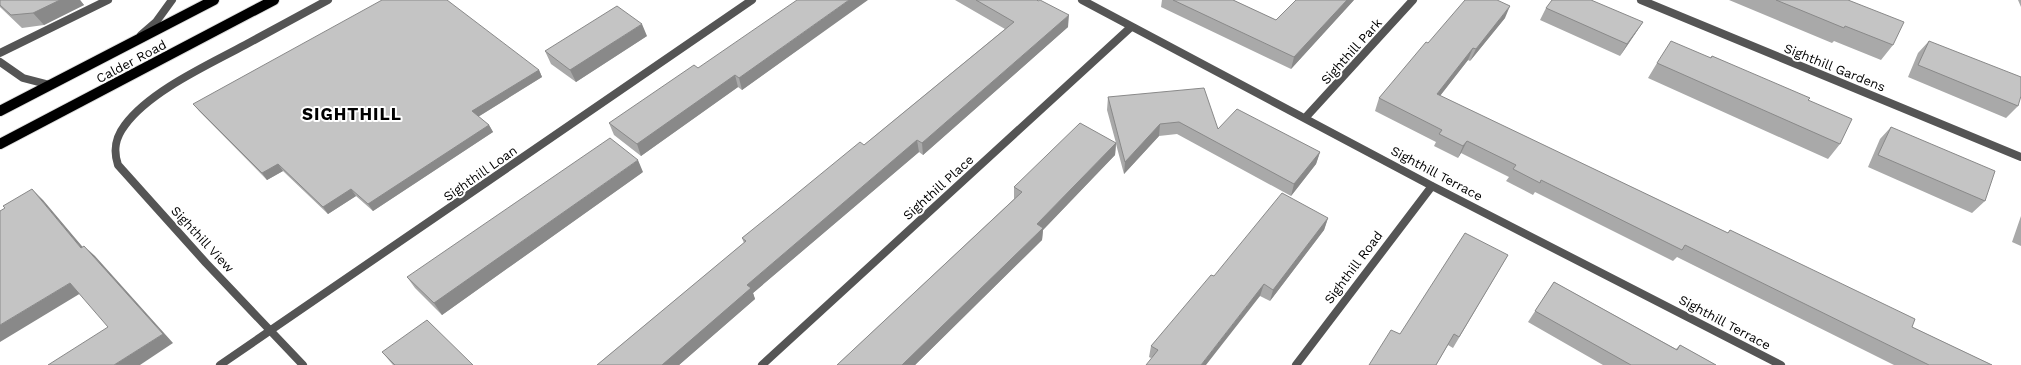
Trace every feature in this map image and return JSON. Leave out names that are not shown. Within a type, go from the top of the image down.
[{"type":"main road","name":"Calder Road","points":[[0,110],[135,42],[214,0]]},
{"type":"main road","name":"Calder Road","points":[[0,144],[274,0]]},
{"type":"street","points":[[0,53],[108,0]]},
{"type":"street","points":[[135,42],[156,22],[172,0]]},
{"type":"street","name":"Sighthill View","points":[[303,365],[206,263],[118,165],[114,153],[117,138],[128,121],[150,101],[186,77],[328,0]]},
{"type":"street","name":"Sighthill Loan","points":[[220,365],[752,0]]},
{"type":"street","name":"Sighthill Terrace","points":[[1082,0],[1131,27],[1306,117],[1432,186],[1781,365]]},
{"type":"street","name":"Sighthill Park","points":[[1306,117],[1413,0]]},
{"type":"street","name":"Sighthill Gardens","points":[[1641,0],[2021,157]]},
{"type":"street","name":"Sighthill Place","points":[[762,365],[1131,27]]},
{"type":"street","points":[[0,62],[10,72],[31,83],[50,84]]},
{"type":"street","name":"Sighthill Road","points":[[1296,365],[1432,186]]},
{"type":"building","points":[[0,0],[60,0],[33,13],[11,15],[0,5]]},
{"type":"building","points":[[382,0],[447,0],[539,70],[472,111],[489,125],[368,204],[351,189],[323,207],[278,164],[262,173],[193,104]]},
{"type":"building","points":[[797,0],[849,0],[739,78],[735,75],[637,144],[609,123],[694,65],[698,68]]},
{"type":"building","points":[[976,0],[1040,0],[1069,15],[922,143],[917,140],[747,285],[751,288],[662,365],[597,365],[746,241],[742,238],[860,142],[864,145],[1014,22]]},
{"type":"building","points":[[1173,0],[1233,0],[1276,20],[1296,0],[1347,0],[1294,57]]},
{"type":"building","points":[[1465,0],[1497,0],[1510,6],[1476,49],[1473,48],[1437,94],[1728,233],[1730,230],[1915,319],[1912,327],[1992,365],[1929,365],[1685,245],[1682,250],[1541,180],[1540,183],[1513,169],[1516,165],[1467,141],[1463,146],[1439,134],[1442,130],[1379,98],[1426,42],[1428,43]]},
{"type":"building","points":[[1552,0],[1591,0],[1643,22],[1627,44],[1546,8]]},
{"type":"building","points":[[1776,0],[1848,0],[1904,22],[1893,45],[1845,26],[1844,28]]},
{"type":"building","points":[[617,6],[642,24],[570,70],[545,51]]},
{"type":"building","points":[[1671,41],[1711,58],[1712,56],[1810,98],[1808,100],[1852,119],[1840,144],[1657,63]]},
{"type":"building","points":[[1929,41],[2021,77],[2021,96],[2018,106],[1918,65]]},
{"type":"building","points":[[1204,88],[1218,129],[1237,109],[1320,152],[1294,184],[1179,122],[1160,124],[1125,162],[1108,97]]},
{"type":"building","points":[[1080,123],[1116,143],[1037,224],[1043,228],[902,365],[837,365],[1022,192],[1014,187]]},
{"type":"building","points":[[1891,127],[1995,171],[1985,201],[1878,155]]},
{"type":"building","points":[[610,138],[638,160],[434,303],[407,277]]},
{"type":"building","points":[[32,189],[81,248],[84,246],[163,334],[114,365],[48,365],[108,327],[70,283],[0,325],[0,211],[5,208],[3,206]]},
{"type":"building","points":[[1282,193],[1328,218],[1273,290],[1264,284],[1201,365],[1146,365],[1158,350],[1151,346],[1211,275],[1214,276]]},
{"type":"building","points":[[1465,233],[1508,255],[1459,337],[1454,334],[1436,365],[1369,365],[1391,330],[1400,334]]},
{"type":"building","points":[[1554,282],[1677,350],[1680,345],[1716,365],[1631,365],[1535,311]]},
{"type":"building","points":[[427,320],[473,365],[395,365],[382,352]]},
{"type":"district","name":"SIGHTHILL","points":[[352,114]]}]
